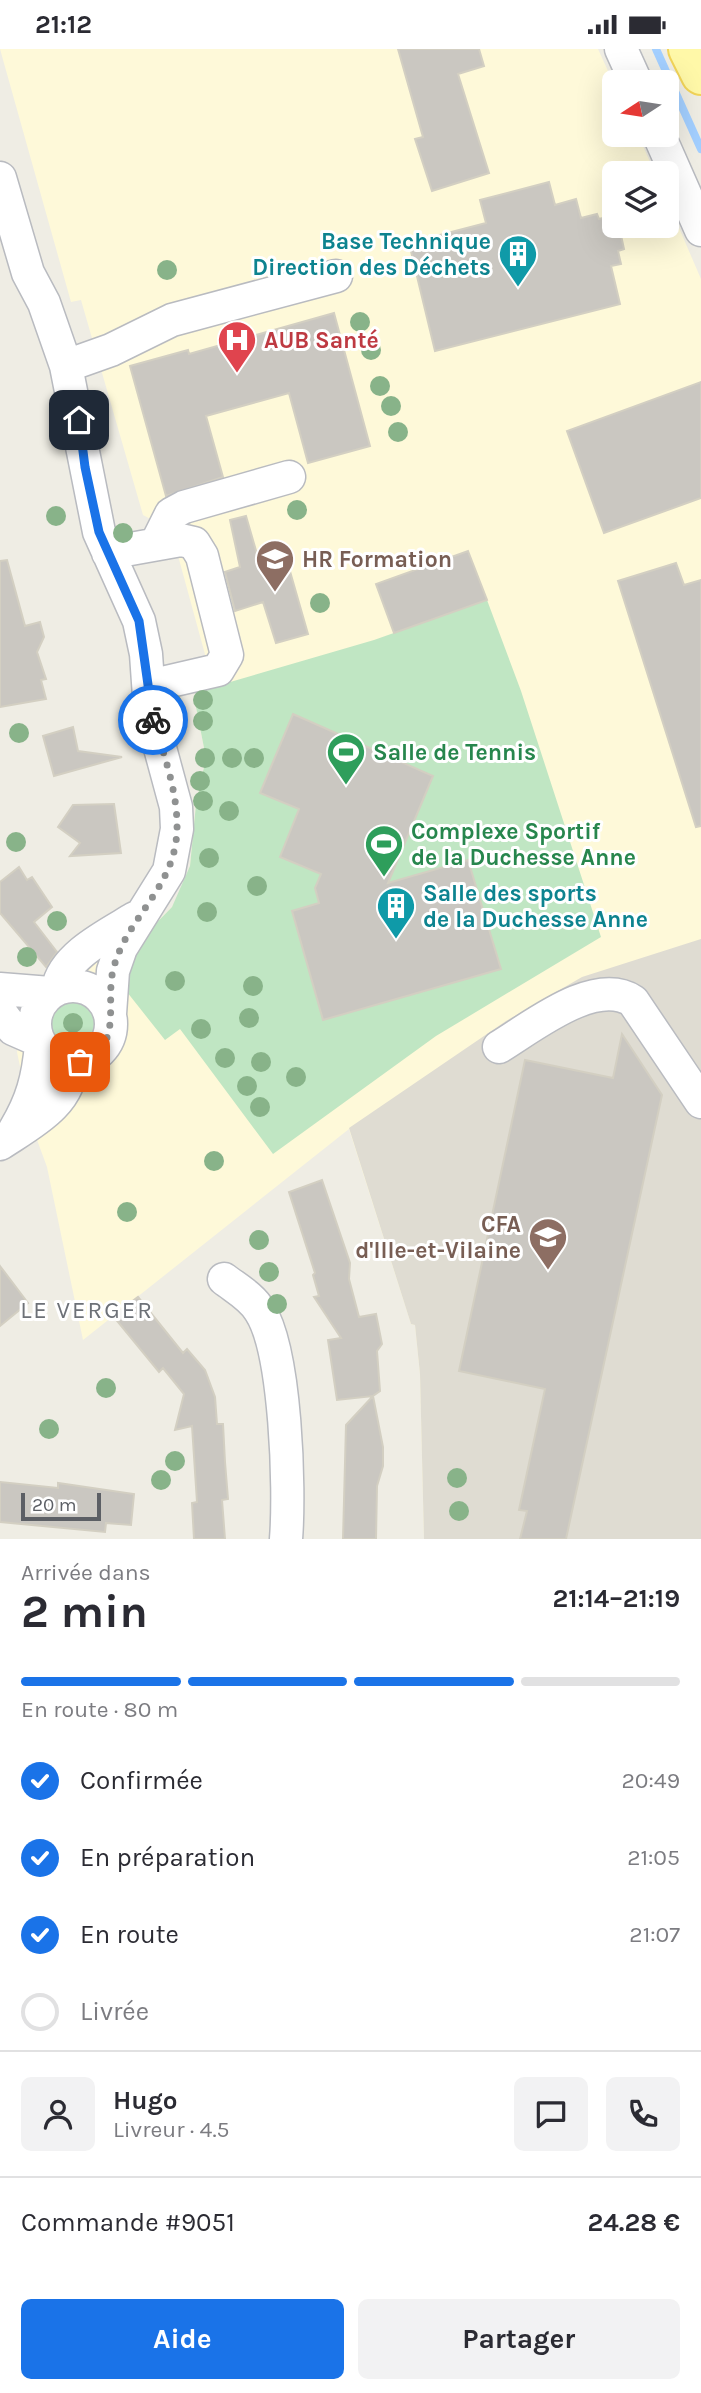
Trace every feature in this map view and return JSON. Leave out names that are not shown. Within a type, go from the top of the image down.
[{"type":"main road","points":[[688,49],[701,75]]},
{"type":"street","points":[[621,49],[631,70]]},
{"type":"street","points":[[664,147],[701,230]]},
{"type":"street","points":[[0,178],[27,273],[44,303],[66,366],[76,402],[93,510],[108,553],[126,586],[139,621],[149,686],[150,712],[172,786],[177,829],[169,871],[121,948],[113,971],[111,1025],[105,1045],[89,1058],[71,1062],[59,1060],[40,1042],[13,1029],[0,1012]]},
{"type":"street","points":[[66,366],[111,350],[172,320],[336,276]]},
{"type":"street","points":[[156,544],[171,514],[184,507],[289,477]]},
{"type":"street","points":[[108,553],[181,540],[194,543],[202,556],[227,655],[218,670],[149,686]]},
{"type":"street","points":[[5,1141],[34,1094],[40,1042],[35,1020],[42,1000],[54,991],[67,965],[142,914]]},
{"type":"street","points":[[0,989],[54,991],[76,985],[101,998],[110,1014]]},
{"type":"street","points":[[499,1047],[572,1003],[599,994],[623,994],[633,1001],[701,1102]]},
{"type":"street","points":[[5,1141],[27,1128],[63,1095],[68,1088],[71,1062]]},
{"type":"street","points":[[224,1279],[254,1301],[267,1325],[284,1422],[286,1539]]},
{"type":"shaded area","points":[[0,49],[598,49],[608,70],[602,70],[602,147],[643,147],[650,161],[602,161],[602,238],[679,238],[679,228],[701,279],[701,1539],[424,1539],[420,1374],[415,1325],[411,1324],[349,1129],[83,1340],[47,1167],[33,1129],[17,1052],[36,983],[138,941],[172,907],[181,890],[190,866],[196,804],[206,758],[195,702],[212,680],[171,530],[143,515],[81,300],[71,302]]},
{"type":"shaded area","name":"CFA d'Ille-et-Vilaine","points":[[701,939],[701,1539],[424,1539],[420,1374],[415,1325],[411,1324],[349,1128],[506,1021],[582,977]]},
{"type":"green space","name":"Complexe Sportif de la Duchesse Anne","points":[[487,600],[521,691],[601,937],[436,1036],[273,1154],[180,1029],[165,1040],[127,992],[125,955],[172,907],[190,866],[196,804],[206,758],[195,702],[212,680],[220,685],[374,640]]},
{"type":"green space","points":[[73,999],[91,1006],[98,1024],[91,1042],[73,1049],[55,1042],[48,1024],[55,1006]]},
{"type":"building","points":[[398,49],[479,49],[484,66],[458,74],[489,173],[432,191],[415,139],[423,137]]},
{"type":"building","name":"Base Technique Direction des Déchets","points":[[549,182],[555,205],[576,199],[581,218],[597,214],[599,219],[602,218],[602,238],[622,238],[624,249],[618,251],[621,264],[611,266],[620,304],[435,351],[409,243],[486,223],[480,200]]},
{"type":"building","points":[[334,313],[370,446],[308,463],[289,393],[206,416],[223,477],[166,496],[130,366],[188,350],[189,354]]},
{"type":"building","points":[[701,382],[701,498],[604,533],[567,431]]},
{"type":"building","points":[[246,516],[259,561],[285,554],[308,634],[276,643],[263,602],[235,611],[225,572],[240,567],[230,520]]},
{"type":"building","points":[[468,551],[487,600],[394,633],[376,584]]},
{"type":"building","points":[[7,560],[25,626],[40,622],[44,637],[37,652],[46,679],[41,680],[46,699],[0,707],[0,561]]},
{"type":"building","points":[[676,563],[684,585],[701,580],[701,826],[696,827],[618,581]]},
{"type":"building","points":[[293,714],[433,776],[388,883],[468,860],[501,969],[323,1020],[292,911],[319,903],[315,888],[321,874],[280,857],[299,809],[260,793]]},
{"type":"building","points":[[73,727],[78,751],[122,757],[54,776],[43,736]]},
{"type":"building","points":[[114,804],[121,853],[70,856],[80,843],[58,827],[73,805]]},
{"type":"building","points":[[19,867],[27,880],[32,877],[52,907],[34,922],[57,952],[46,967],[0,913],[0,882]]},
{"type":"building","points":[[622,1034],[662,1095],[566,1539],[520,1539],[527,1511],[519,1510],[545,1389],[459,1371],[525,1060],[613,1078]]},
{"type":"building","points":[[322,1180],[350,1263],[349,1279],[359,1317],[376,1314],[382,1344],[377,1351],[380,1391],[373,1396],[337,1400],[328,1340],[341,1338],[314,1297],[319,1296],[313,1275],[315,1273],[289,1192]]},
{"type":"building","points":[[0,1266],[28,1303],[0,1326]]},
{"type":"building","points":[[138,1297],[183,1353],[187,1349],[205,1370],[215,1397],[217,1424],[223,1424],[228,1499],[222,1500],[225,1539],[194,1539],[192,1503],[197,1502],[192,1426],[175,1430],[184,1394],[163,1368],[159,1372],[113,1316]]},
{"type":"building","points":[[373,1396],[383,1447],[383,1466],[377,1486],[376,1539],[343,1539],[346,1425]]},
{"type":"building","points":[[0,1482],[58,1488],[58,1483],[134,1494],[131,1525],[106,1523],[105,1532],[0,1522]]},
{"type":"waterway","points":[[656,49],[701,149]]},
{"type":"way so far","points":[[80,1062],[98,1053],[105,1045],[111,1025],[113,971],[121,948],[159,892],[175,850],[176,807],[153,720]]},
{"type":"place","name":"Base Technique Direction des Déchets","points":[[518,288]]},
{"type":"place","name":"AUB Santé","points":[[237,374]]},
{"type":"place","name":"HR Formation","points":[[275,593]]},
{"type":"place","name":"Salle de Tennis","points":[[346,786]]},
{"type":"place","name":"Complexe Sportif de la Duchesse Anne","points":[[384,878]]},
{"type":"place","name":"Salle des sports de la Duchesse Anne","points":[[396,940]]},
{"type":"place","name":"CFA d'Ille-et-Vilaine","points":[[548,1271]]},
{"type":"district","name":"LE VERGER","points":[[87,1310]]},
{"type":"route","points":[[79,420],[85,467],[99,532],[126,586],[139,621],[146,654],[150,712],[153,720]]}]
